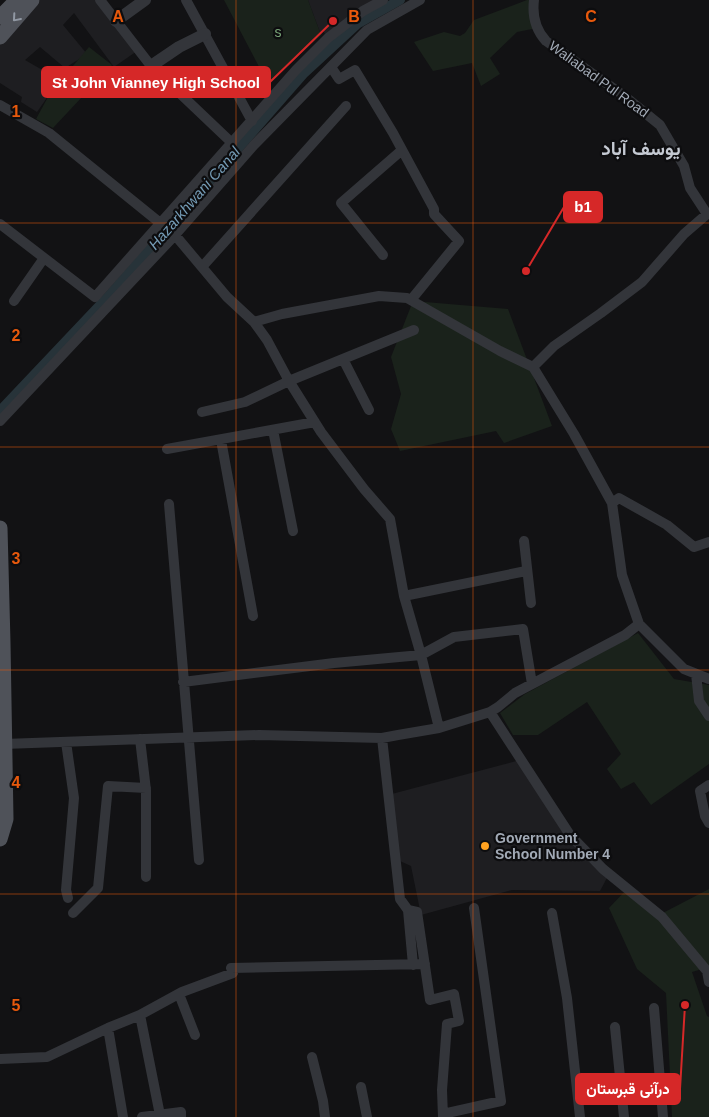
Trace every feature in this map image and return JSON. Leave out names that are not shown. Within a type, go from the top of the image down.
[{"type":"main road","points":[[0,17],[17,0]]},
{"type":"main road","points":[[0,37],[32,0]]},
{"type":"main road","points":[[0,537],[6,819],[0,839]]},
{"type":"street","points":[[100,0],[151,66],[232,143]]},
{"type":"street","points":[[116,21],[145,0]]},
{"type":"street","points":[[186,0],[252,121]]},
{"type":"street","points":[[0,224],[95,297],[328,38],[382,0]]},
{"type":"street","points":[[0,421],[175,235],[254,144],[367,30],[420,0]]},
{"type":"street","name":"Waliabad Pul Road","points":[[533,366],[554,346],[642,282],[684,234],[708,214],[690,188],[684,166],[660,124],[623,95],[546,41],[538,33],[532,14],[534,0]]},
{"type":"street","points":[[151,66],[179,47],[205,34]]},
{"type":"street","points":[[331,67],[339,79],[355,70],[402,150],[434,209],[434,214],[459,241],[411,300]]},
{"type":"street","points":[[0,105],[49,133],[175,235],[227,297],[254,322],[267,340],[289,381],[315,422],[364,489],[390,519],[404,596],[439,728]]},
{"type":"street","points":[[202,267],[346,106]]},
{"type":"street","points":[[383,255],[341,203],[402,150]]},
{"type":"street","points":[[14,301],[44,258]]},
{"type":"street","points":[[254,322],[379,296],[407,298],[500,352],[533,366],[574,434],[612,503],[622,575],[640,624],[684,669],[709,679]]},
{"type":"street","points":[[202,412],[245,402],[289,381],[414,330]]},
{"type":"street","points":[[343,359],[369,410]]},
{"type":"street","points":[[167,449],[315,422]]},
{"type":"street","points":[[273,430],[293,531]]},
{"type":"street","points":[[220,440],[253,616]]},
{"type":"street","points":[[612,503],[619,498],[667,525],[694,547],[709,542]]},
{"type":"street","points":[[169,504],[187,737],[199,860]]},
{"type":"street","points":[[524,540],[531,603]]},
{"type":"street","points":[[404,596],[526,571]]},
{"type":"street","points":[[4,744],[259,734],[382,738],[439,728],[490,712],[516,693],[625,635],[640,624]]},
{"type":"street","points":[[183,682],[334,663],[421,655],[454,637],[523,629],[532,684]]},
{"type":"street","points":[[696,674],[699,701],[709,716]]},
{"type":"street","points":[[490,712],[570,835],[603,869],[662,917],[707,971],[709,982]]},
{"type":"street","points":[[382,738],[400,899],[408,910],[412,964]]},
{"type":"street","points":[[140,739],[146,788],[146,878]]},
{"type":"street","points":[[66,742],[74,798],[66,890],[68,898]]},
{"type":"street","points":[[709,785],[700,791],[705,816],[709,823]]},
{"type":"street","points":[[73,913],[98,888],[108,786],[146,788]]},
{"type":"street","points":[[408,910],[417,912],[430,1000],[454,994],[459,1021],[447,1024],[442,1090],[443,1116],[501,1101],[474,908]]},
{"type":"street","points":[[552,913],[567,998],[580,1117]]},
{"type":"street","points":[[0,1059],[47,1057],[140,1015],[179,994],[233,973],[231,968],[425,964]]},
{"type":"street","points":[[179,994],[195,1035]]},
{"type":"street","points":[[654,1008],[663,1117]]},
{"type":"street","points":[[140,1015],[160,1115]]},
{"type":"street","points":[[615,1027],[624,1117]]},
{"type":"street","points":[[108,1028],[123,1117]]},
{"type":"street","points":[[312,1057],[323,1101],[324,1117]]},
{"type":"street","points":[[361,1087],[367,1117]]},
{"type":"street","points":[[142,1117],[181,1112],[181,1117]]},
{"type":"shaded area","points":[[40,0],[98,0],[137,51],[114,67],[74,13],[63,25],[87,54],[65,68],[40,47],[25,60],[51,75],[53,89],[37,112],[21,102],[22,97],[0,83],[0,39]]},
{"type":"shaded area","name":"s","points":[[308,0],[374,0],[328,38],[323,31],[321,35]]},
{"type":"shaded area","name":"Government School Number 4","points":[[520,760],[570,835],[609,874],[600,891],[512,890],[421,915],[411,866],[391,857],[388,795]]},
{"type":"green space","name":"s","points":[[224,0],[308,0],[321,35],[268,84]]},
{"type":"green space","points":[[527,0],[534,0],[537,28],[517,32],[490,58],[500,74],[481,86],[472,63],[433,71],[414,42],[444,32],[460,36],[465,33],[474,20]]},
{"type":"green space","points":[[89,47],[112,65],[53,128],[36,119],[48,97],[51,75],[65,68],[72,67]]},
{"type":"green space","points":[[413,301],[508,309],[552,426],[504,443],[496,431],[400,451],[391,429],[401,394],[391,357]]},
{"type":"green space","points":[[638,633],[674,679],[709,685],[709,764],[651,805],[634,782],[621,789],[607,769],[621,754],[587,702],[538,735],[513,735],[500,713],[525,694]]},
{"type":"green space","points":[[627,889],[659,915],[709,889],[709,967],[692,972],[707,1016],[709,1017],[709,1117],[672,1117],[666,993],[637,969],[609,908]]},
{"type":"waterway","name":"Hazarkhwani Canal","points":[[0,411],[107,298],[304,73],[357,24],[400,0]]},
{"type":"place","name":"St John Vianney High School","points":[[333,21]]},
{"type":"place","name":"b1","points":[[526,271]]},
{"type":"place","name":"Government School Number 4","points":[[485,846]]},
{"type":"place","name":"درآنی قبرستان","points":[[685,1005]]},
{"type":"district","name":"یوسف آباد","points":[[641,148]]}]
